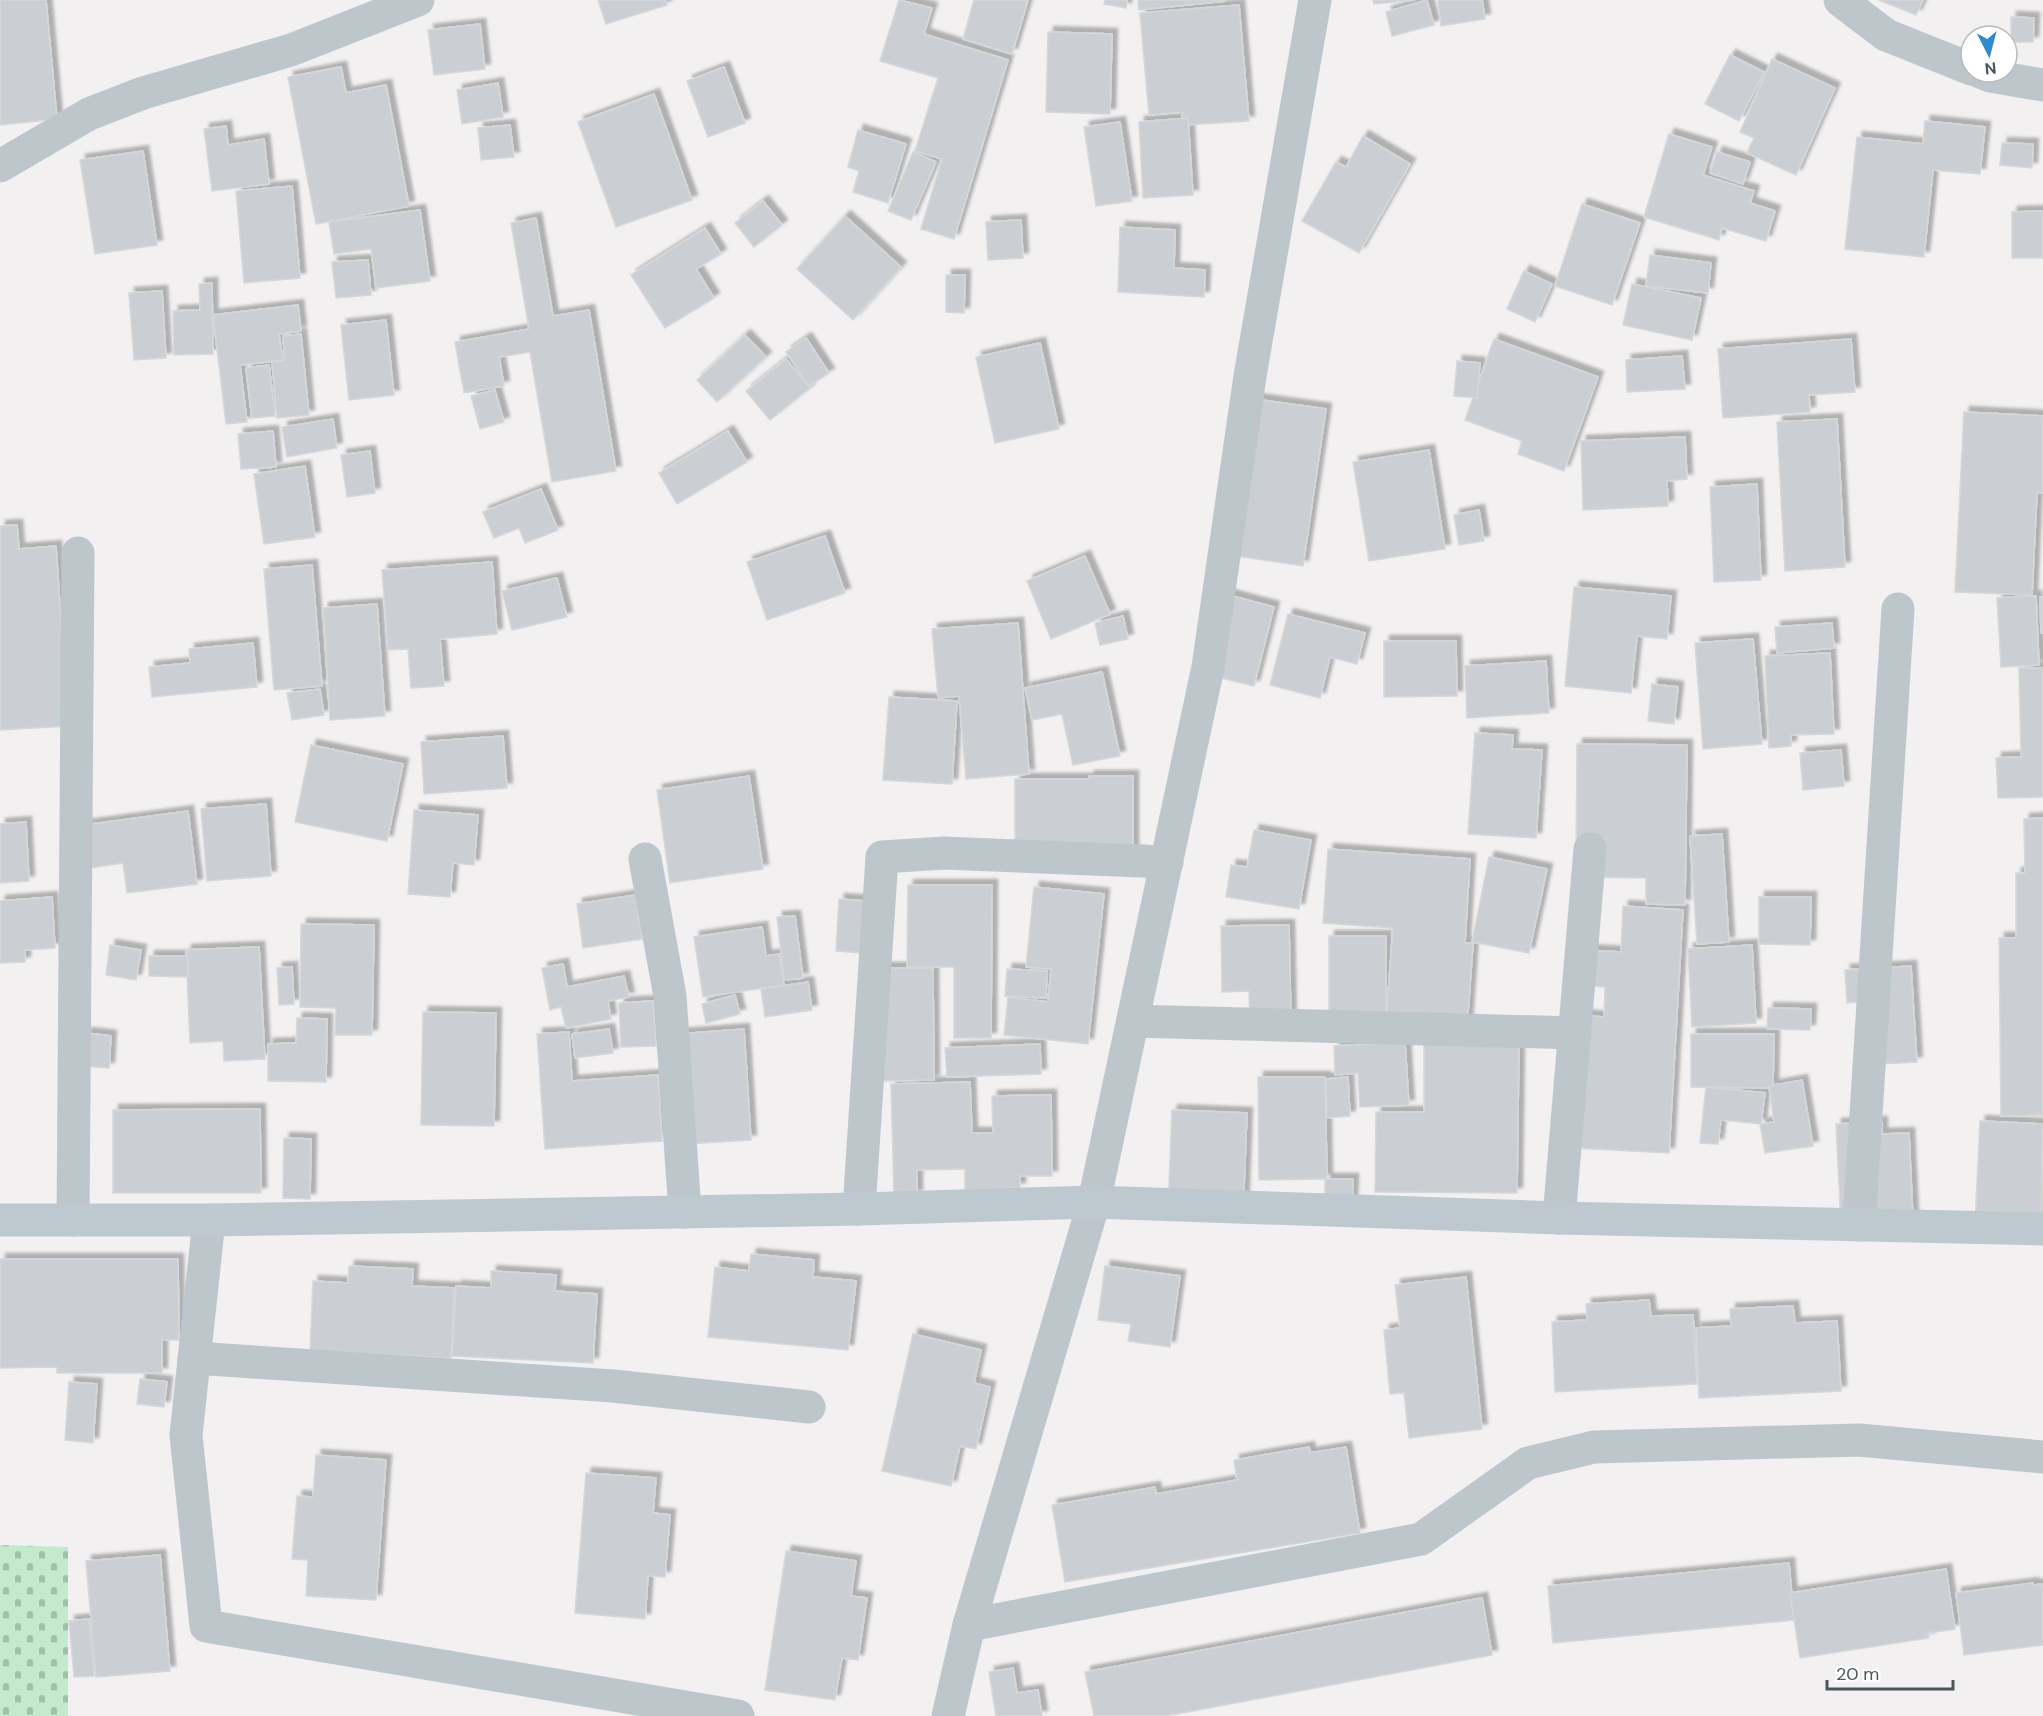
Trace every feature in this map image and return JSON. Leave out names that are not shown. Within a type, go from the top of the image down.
[{"type":"street","points":[[0,166],[89,114],[143,93],[291,50],[418,0]]},
{"type":"street","points":[[948,1716],[969,1625],[1094,1202],[1133,1021],[1208,667],[1250,376],[1315,0]]},
{"type":"street","points":[[1840,0],[1886,35],[1959,64]]},
{"type":"street","points":[[2019,81],[2043,86]]},
{"type":"street","points":[[73,1220],[78,553]]},
{"type":"street","points":[[1859,1225],[1898,609]]},
{"type":"street","points":[[1559,1218],[1590,849]]},
{"type":"street","points":[[859,1209],[882,857],[944,853],[1167,862]]},
{"type":"street","points":[[645,859],[670,996],[685,1212]]},
{"type":"street","points":[[1133,1021],[1575,1033]]},
{"type":"street","points":[[0,1220],[209,1220],[859,1209],[1094,1202],[1559,1218],[2043,1229]]},
{"type":"street","points":[[209,1220],[186,1435],[206,1626],[738,1716]]},
{"type":"street","points":[[194,1358],[612,1386],[809,1407]]},
{"type":"street","points":[[969,1625],[1421,1539],[1528,1463],[1594,1447],[1859,1440],[2043,1457]]},
{"type":"green space","points":[[0,1545],[68,1547],[68,1716],[0,1716]]},
{"type":"building","points":[[0,0],[46,0],[57,119],[0,125]]},
{"type":"building","points":[[598,0],[665,0],[667,5],[606,24]]},
{"type":"building","points":[[899,0],[932,8],[924,34],[1008,60],[954,239],[921,229],[942,159],[915,151],[938,78],[880,61]]},
{"type":"building","points":[[974,0],[1028,0],[1012,54],[963,39]]},
{"type":"building","points":[[1105,0],[1127,0],[1126,8],[1104,4]]},
{"type":"building","points":[[1138,0],[1225,0],[1225,1],[1139,10]]},
{"type":"building","points":[[1373,0],[1415,0],[1374,4]]},
{"type":"building","points":[[1427,0],[1434,25],[1392,36],[1386,12]]},
{"type":"building","points":[[1438,0],[1482,0],[1485,19],[1441,26]]},
{"type":"building","points":[[1879,0],[1923,0],[1916,15]]},
{"type":"building","points":[[1239,5],[1249,121],[1183,125],[1182,112],[1149,115],[1140,13]]},
{"type":"building","points":[[2011,17],[2034,18],[2033,42],[2019,42],[2019,24],[2011,24]]},
{"type":"building","points":[[480,24],[485,69],[434,75],[428,30]]},
{"type":"building","points":[[1048,32],[1112,34],[1110,114],[1046,112]]},
{"type":"building","points":[[1730,55],[1764,72],[1739,121],[1705,104]]},
{"type":"building","points":[[1772,59],[1835,88],[1796,175],[1747,153],[1754,138],[1740,132]]},
{"type":"building","points":[[341,67],[346,93],[386,85],[409,206],[316,224],[288,77]]},
{"type":"building","points":[[724,67],[745,123],[708,137],[687,81]]},
{"type":"building","points":[[498,83],[503,117],[462,124],[457,90]]},
{"type":"building","points":[[654,94],[692,200],[616,227],[578,122]]},
{"type":"building","points":[[1188,118],[1193,195],[1143,198],[1139,122]]},
{"type":"building","points":[[1925,121],[1985,127],[1980,174],[1933,170],[1924,257],[1845,249],[1857,137],[1923,144]]},
{"type":"building","points":[[1120,122],[1132,201],[1096,206],[1084,127]]},
{"type":"building","points":[[510,125],[514,157],[481,160],[478,128]]},
{"type":"building","points":[[226,126],[228,145],[264,139],[269,184],[212,191],[204,129]]},
{"type":"building","points":[[858,130],[906,144],[888,203],[853,192],[859,171],[848,167]]},
{"type":"building","points":[[1669,134],[1712,147],[1703,175],[1754,191],[1750,203],[1775,211],[1766,241],[1722,228],[1719,240],[1644,217]]},
{"type":"building","points":[[1363,136],[1410,164],[1359,253],[1302,221],[1336,162],[1346,167]]},
{"type":"building","points":[[2002,143],[2033,144],[2032,168],[2000,165]]},
{"type":"building","points":[[143,151],[157,245],[95,254],[80,160]]},
{"type":"building","points":[[913,152],[936,162],[911,220],[888,211]]},
{"type":"building","points":[[1717,152],[1750,162],[1743,184],[1710,173]]},
{"type":"building","points":[[292,186],[300,278],[244,283],[236,191]]},
{"type":"building","points":[[763,201],[782,225],[754,247],[735,223]]},
{"type":"building","points":[[1582,204],[1640,223],[1612,305],[1555,286]]},
{"type":"building","points":[[420,210],[430,281],[376,288],[371,249],[334,254],[329,222]]},
{"type":"building","points":[[2043,211],[2043,258],[2012,258],[2012,212]]},
{"type":"building","points":[[845,216],[901,267],[853,320],[797,269]]},
{"type":"building","points":[[536,218],[553,316],[589,310],[616,471],[552,482],[530,352],[499,357],[504,386],[464,393],[455,342],[529,329],[511,223]]},
{"type":"building","points":[[1021,220],[1023,258],[988,260],[986,222]]},
{"type":"building","points":[[1120,227],[1175,230],[1174,268],[1205,270],[1204,297],[1118,292]]},
{"type":"building","points":[[705,228],[721,254],[696,269],[714,298],[665,328],[631,275]]},
{"type":"building","points":[[1650,255],[1711,263],[1708,293],[1646,286]]},
{"type":"building","points":[[368,260],[371,295],[336,298],[332,262]]},
{"type":"building","points":[[1524,271],[1552,284],[1535,322],[1507,309]]},
{"type":"building","points":[[946,275],[965,275],[964,313],[946,312]]},
{"type":"building","points":[[212,283],[213,354],[174,355],[173,311],[200,310],[199,284]]},
{"type":"building","points":[[1632,284],[1701,298],[1692,340],[1623,325]]},
{"type":"building","points":[[162,291],[166,358],[134,360],[129,293]]},
{"type":"building","points":[[298,305],[301,331],[279,334],[283,360],[240,365],[247,422],[226,424],[213,315]]},
{"type":"building","points":[[386,320],[394,395],[349,400],[341,325]]},
{"type":"building","points":[[301,334],[309,415],[277,418],[272,362],[285,360],[283,336]]},
{"type":"building","points":[[745,335],[766,357],[717,402],[697,380]]},
{"type":"building","points":[[806,338],[829,373],[809,386],[786,352]]},
{"type":"building","points":[[1494,339],[1598,377],[1564,471],[1518,454],[1522,441],[1465,420]]},
{"type":"building","points":[[1851,339],[1855,392],[1809,395],[1810,412],[1723,418],[1718,349]]},
{"type":"building","points":[[1040,343],[1059,429],[995,443],[976,357]]},
{"type":"building","points":[[1682,356],[1685,389],[1627,392],[1626,360]]},
{"type":"building","points":[[786,359],[810,388],[770,420],[746,391]]},
{"type":"building","points":[[1457,361],[1480,363],[1477,398],[1454,396]]},
{"type":"building","points":[[269,365],[275,416],[252,418],[246,368]]},
{"type":"building","points":[[495,390],[504,422],[480,429],[471,396]]},
{"type":"building","points":[[1248,398],[1326,409],[1303,566],[1224,554]]},
{"type":"building","points":[[1964,412],[2043,416],[2043,493],[2037,493],[2032,595],[1955,592]]},
{"type":"building","points":[[333,419],[337,448],[287,457],[282,427]]},
{"type":"building","points":[[1837,419],[1845,567],[1785,571],[1777,422]]},
{"type":"building","points":[[273,431],[276,467],[241,469],[238,434]]},
{"type":"building","points":[[728,431],[747,462],[677,504],[659,473]]},
{"type":"building","points":[[1685,437],[1687,479],[1667,481],[1668,506],[1583,510],[1581,441]]},
{"type":"building","points":[[1429,450],[1445,549],[1369,561],[1353,462]]},
{"type":"building","points":[[370,451],[375,493],[347,497],[341,455]]},
{"type":"building","points":[[305,466],[315,537],[264,544],[254,474]]},
{"type":"building","points":[[1757,484],[1761,580],[1714,582],[1710,487]]},
{"type":"building","points":[[541,489],[558,530],[525,543],[519,528],[494,538],[483,512]]},
{"type":"building","points":[[1479,510],[1484,541],[1459,545],[1454,515]]},
{"type":"building","points":[[17,525],[19,549],[56,546],[68,726],[0,730],[0,526]]},
{"type":"building","points":[[825,536],[845,593],[767,620],[747,562]]},
{"type":"building","points":[[1085,556],[1110,614],[1051,639],[1027,581]]},
{"type":"building","points":[[492,562],[497,634],[440,639],[444,686],[411,688],[408,649],[388,650],[382,570]]},
{"type":"building","points":[[312,565],[322,686],[274,690],[264,569]]},
{"type":"building","points":[[557,578],[567,617],[512,630],[502,591]]},
{"type":"building","points":[[1574,587],[1671,596],[1667,639],[1637,636],[1631,693],[1565,686]]},
{"type":"building","points":[[1221,593],[1274,607],[1254,686],[1201,673]]},
{"type":"building","points":[[2036,596],[2039,665],[2001,667],[1997,598]]},
{"type":"building","points":[[2040,597],[2043,597],[2043,633],[2041,633]]},
{"type":"building","points":[[377,604],[385,716],[330,720],[323,608]]},
{"type":"building","points":[[1288,614],[1365,633],[1357,664],[1330,657],[1320,698],[1270,685]]},
{"type":"building","points":[[1123,616],[1128,639],[1100,645],[1095,623]]},
{"type":"building","points":[[1018,623],[1029,774],[966,779],[959,696],[938,698],[932,629]]},
{"type":"building","points":[[1832,623],[1834,648],[1777,653],[1775,627]]},
{"type":"building","points":[[1753,639],[1762,744],[1703,749],[1695,643]]},
{"type":"building","points":[[1384,641],[1456,641],[1457,696],[1384,697]]},
{"type":"building","points":[[253,643],[257,687],[152,697],[149,667],[190,663],[189,649]]},
{"type":"building","points":[[1830,653],[1834,734],[1791,735],[1791,746],[1769,748],[1765,656]]},
{"type":"building","points":[[1546,661],[1549,713],[1467,718],[1465,666]]},
{"type":"building","points":[[2019,668],[2043,668],[2043,797],[1998,798],[1996,758],[2021,757]]},
{"type":"building","points":[[1102,672],[1120,756],[1073,765],[1062,714],[1032,720],[1025,688]]},
{"type":"building","points":[[1652,684],[1678,687],[1674,724],[1648,721]]},
{"type":"building","points":[[320,689],[324,715],[292,720],[287,693]]},
{"type":"building","points":[[889,697],[957,701],[952,784],[883,780]]},
{"type":"building","points":[[1475,733],[1513,735],[1512,749],[1542,750],[1536,838],[1468,834]]},
{"type":"building","points":[[503,736],[507,788],[424,794],[421,742]]},
{"type":"building","points":[[1577,744],[1687,745],[1685,905],[1646,904],[1646,878],[1576,877]]},
{"type":"building","points":[[311,745],[403,764],[387,841],[295,822]]},
{"type":"building","points":[[1841,750],[1844,786],[1803,790],[1800,753]]},
{"type":"building","points":[[749,776],[763,869],[670,883],[657,790]]},
{"type":"building","points":[[1089,776],[1133,776],[1133,856],[1015,857],[1015,779],[1089,779]]},
{"type":"building","points":[[266,804],[271,876],[207,881],[201,809]]},
{"type":"building","points":[[414,810],[478,815],[474,865],[453,863],[450,897],[408,894]]},
{"type":"building","points":[[188,811],[197,884],[127,893],[123,863],[91,868],[85,825]]},
{"type":"building","points":[[2043,818],[2043,1115],[2001,1116],[1999,938],[2016,938],[2016,873],[2025,873],[2024,819]]},
{"type":"building","points":[[26,822],[29,881],[0,883],[0,824]]},
{"type":"building","points":[[1254,830],[1311,840],[1299,909],[1226,897],[1231,865],[1247,867]]},
{"type":"building","points":[[1722,834],[1729,942],[1697,944],[1690,836]]},
{"type":"building","points":[[1328,849],[1470,859],[1465,943],[1473,944],[1467,1027],[1386,1022],[1393,928],[1323,923]]},
{"type":"building","points":[[1489,857],[1547,869],[1529,953],[1472,942]]},
{"type":"building","points":[[908,885],[992,885],[991,1038],[954,1038],[954,967],[907,967]]},
{"type":"building","points":[[1034,887],[1104,894],[1088,1044],[1004,1035],[1008,997],[1048,1002],[1051,969],[1026,967]]},
{"type":"building","points":[[635,895],[642,939],[583,948],[577,904]]},
{"type":"building","points":[[52,897],[55,948],[25,950],[25,962],[0,963],[0,901]]},
{"type":"building","points":[[1759,897],[1811,897],[1810,945],[1759,944]]},
{"type":"building","points":[[839,899],[865,901],[862,953],[836,951]]},
{"type":"building","points":[[1623,906],[1683,910],[1669,1153],[1556,1147],[1563,1014],[1604,1017],[1605,987],[1580,985],[1582,950],[1621,952]]},
{"type":"building","points":[[795,916],[803,978],[784,980],[777,917]]},
{"type":"building","points":[[301,924],[374,925],[372,1035],[335,1035],[336,1008],[300,1007]]},
{"type":"building","points":[[1289,925],[1291,1026],[1250,1027],[1249,991],[1222,992],[1221,926]]},
{"type":"building","points":[[762,927],[766,956],[779,954],[784,985],[703,997],[694,937]]},
{"type":"building","points":[[1329,936],[1386,936],[1386,1014],[1329,1013]]},
{"type":"building","points":[[110,945],[141,950],[136,980],[106,975]]},
{"type":"building","points":[[1752,945],[1756,1023],[1692,1027],[1688,949]]},
{"type":"building","points":[[259,947],[265,1059],[224,1061],[223,1041],[190,1043],[186,950]]},
{"type":"building","points":[[149,956],[188,956],[188,977],[149,976]]},
{"type":"building","points":[[563,964],[567,987],[624,976],[629,997],[608,1001],[611,1019],[566,1028],[561,1007],[550,1010],[542,968]]},
{"type":"building","points":[[1911,966],[1917,1062],[1861,1065],[1858,1002],[1847,1003],[1845,970]]},
{"type":"building","points":[[292,967],[294,1004],[279,1005],[277,968]]},
{"type":"building","points":[[877,968],[933,968],[934,1080],[879,1081]]},
{"type":"building","points":[[1007,969],[1047,971],[1046,998],[1005,996]]},
{"type":"building","points":[[808,982],[812,1010],[765,1017],[761,989]]},
{"type":"building","points":[[735,995],[740,1014],[706,1023],[702,1004]]},
{"type":"building","points":[[653,1001],[656,1046],[621,1047],[619,1003]]},
{"type":"building","points":[[1768,1008],[1811,1009],[1810,1030],[1767,1029]]},
{"type":"building","points":[[423,1012],[496,1013],[494,1126],[421,1125]]},
{"type":"building","points":[[297,1018],[327,1019],[326,1082],[268,1081],[268,1044],[296,1043]]},
{"type":"building","points":[[609,1029],[613,1053],[575,1058],[572,1034]]},
{"type":"building","points":[[744,1029],[751,1140],[687,1144],[679,1034]]},
{"type":"building","points":[[569,1032],[572,1081],[658,1075],[662,1141],[545,1149],[537,1034]]},
{"type":"building","points":[[86,1033],[111,1036],[109,1068],[84,1066]]},
{"type":"building","points":[[1691,1034],[1774,1034],[1773,1088],[1691,1087]]},
{"type":"building","points":[[1424,1041],[1519,1042],[1517,1193],[1375,1192],[1376,1112],[1424,1112]]},
{"type":"building","points":[[1405,1042],[1409,1105],[1360,1107],[1358,1073],[1335,1075],[1334,1046]]},
{"type":"building","points":[[1040,1044],[1041,1074],[947,1077],[945,1048]]},
{"type":"building","points":[[1258,1077],[1325,1077],[1327,1179],[1259,1180]]},
{"type":"building","points":[[1348,1077],[1350,1116],[1327,1118],[1326,1079]]},
{"type":"building","points":[[1802,1080],[1813,1146],[1765,1153],[1760,1124],[1774,1122],[1769,1086]]},
{"type":"building","points":[[970,1082],[972,1133],[993,1133],[992,1096],[1051,1095],[1052,1176],[1020,1176],[1020,1188],[965,1190],[965,1169],[917,1170],[917,1195],[894,1196],[891,1084]]},
{"type":"building","points":[[1706,1087],[1765,1093],[1761,1124],[1721,1120],[1718,1144],[1700,1143]]},
{"type":"building","points":[[260,1109],[261,1193],[113,1193],[113,1110]]},
{"type":"building","points":[[1172,1110],[1247,1113],[1243,1213],[1168,1211]]},
{"type":"building","points":[[1980,1121],[2043,1124],[2041,1229],[1975,1225]]},
{"type":"building","points":[[1882,1122],[1882,1134],[1909,1133],[1913,1220],[1841,1224],[1836,1124]]},
{"type":"building","points":[[284,1138],[311,1139],[310,1199],[283,1198]]},
{"type":"building","points":[[1325,1179],[1353,1179],[1352,1204],[1325,1205]]},
{"type":"building","points":[[751,1254],[814,1260],[813,1277],[856,1281],[848,1350],[708,1337],[715,1267],[749,1271]]},
{"type":"building","points":[[0,1259],[178,1259],[179,1340],[162,1340],[162,1373],[57,1373],[57,1367],[0,1368]]},
{"type":"building","points":[[349,1266],[413,1269],[412,1286],[454,1288],[451,1358],[310,1351],[313,1281],[348,1283]]},
{"type":"building","points":[[1105,1266],[1180,1276],[1170,1347],[1128,1341],[1131,1324],[1098,1320]]},
{"type":"building","points":[[491,1271],[556,1275],[555,1291],[597,1294],[593,1363],[452,1356],[456,1286],[491,1288]]},
{"type":"building","points":[[1466,1277],[1482,1429],[1409,1438],[1404,1393],[1390,1394],[1384,1330],[1400,1328],[1395,1285]]},
{"type":"building","points":[[1649,1300],[1651,1316],[1693,1315],[1697,1384],[1555,1392],[1552,1322],[1587,1320],[1586,1304]]},
{"type":"building","points":[[1793,1306],[1795,1323],[1837,1321],[1841,1391],[1699,1398],[1696,1328],[1731,1326],[1730,1309]]},
{"type":"building","points":[[913,1334],[981,1350],[974,1383],[990,1387],[976,1449],[960,1446],[951,1486],[882,1471]]},
{"type":"building","points":[[140,1379],[167,1382],[164,1407],[137,1404]]},
{"type":"building","points":[[69,1382],[97,1384],[93,1443],[65,1440]]},
{"type":"building","points":[[1309,1447],[1310,1453],[1346,1447],[1360,1533],[1065,1582],[1052,1505],[1155,1487],[1156,1494],[1237,1480],[1234,1460]]},
{"type":"building","points":[[316,1455],[386,1460],[376,1600],[306,1596],[308,1560],[292,1559],[297,1496],[313,1497]]},
{"type":"building","points":[[586,1473],[656,1478],[653,1513],[670,1515],[665,1577],[648,1576],[645,1619],[575,1613]]},
{"type":"building","points":[[786,1551],[856,1561],[851,1596],[867,1598],[858,1660],[842,1658],[835,1700],[765,1690]]},
{"type":"building","points":[[160,1555],[170,1671],[96,1677],[86,1561]]},
{"type":"building","points":[[1789,1563],[1794,1620],[1553,1643],[1548,1586]]},
{"type":"building","points":[[1946,1569],[1955,1629],[1928,1633],[1929,1638],[1800,1658],[1790,1593]]},
{"type":"building","points":[[2033,1583],[2033,1585],[2043,1584],[2043,1645],[1964,1655],[1956,1593]]},
{"type":"building","points":[[1482,1598],[1492,1655],[1166,1716],[1094,1716],[1085,1672]]},
{"type":"building","points":[[89,1619],[94,1676],[74,1677],[69,1621]]},
{"type":"building","points":[[1013,1668],[1017,1693],[1038,1690],[1042,1716],[996,1716],[989,1672]]}]
